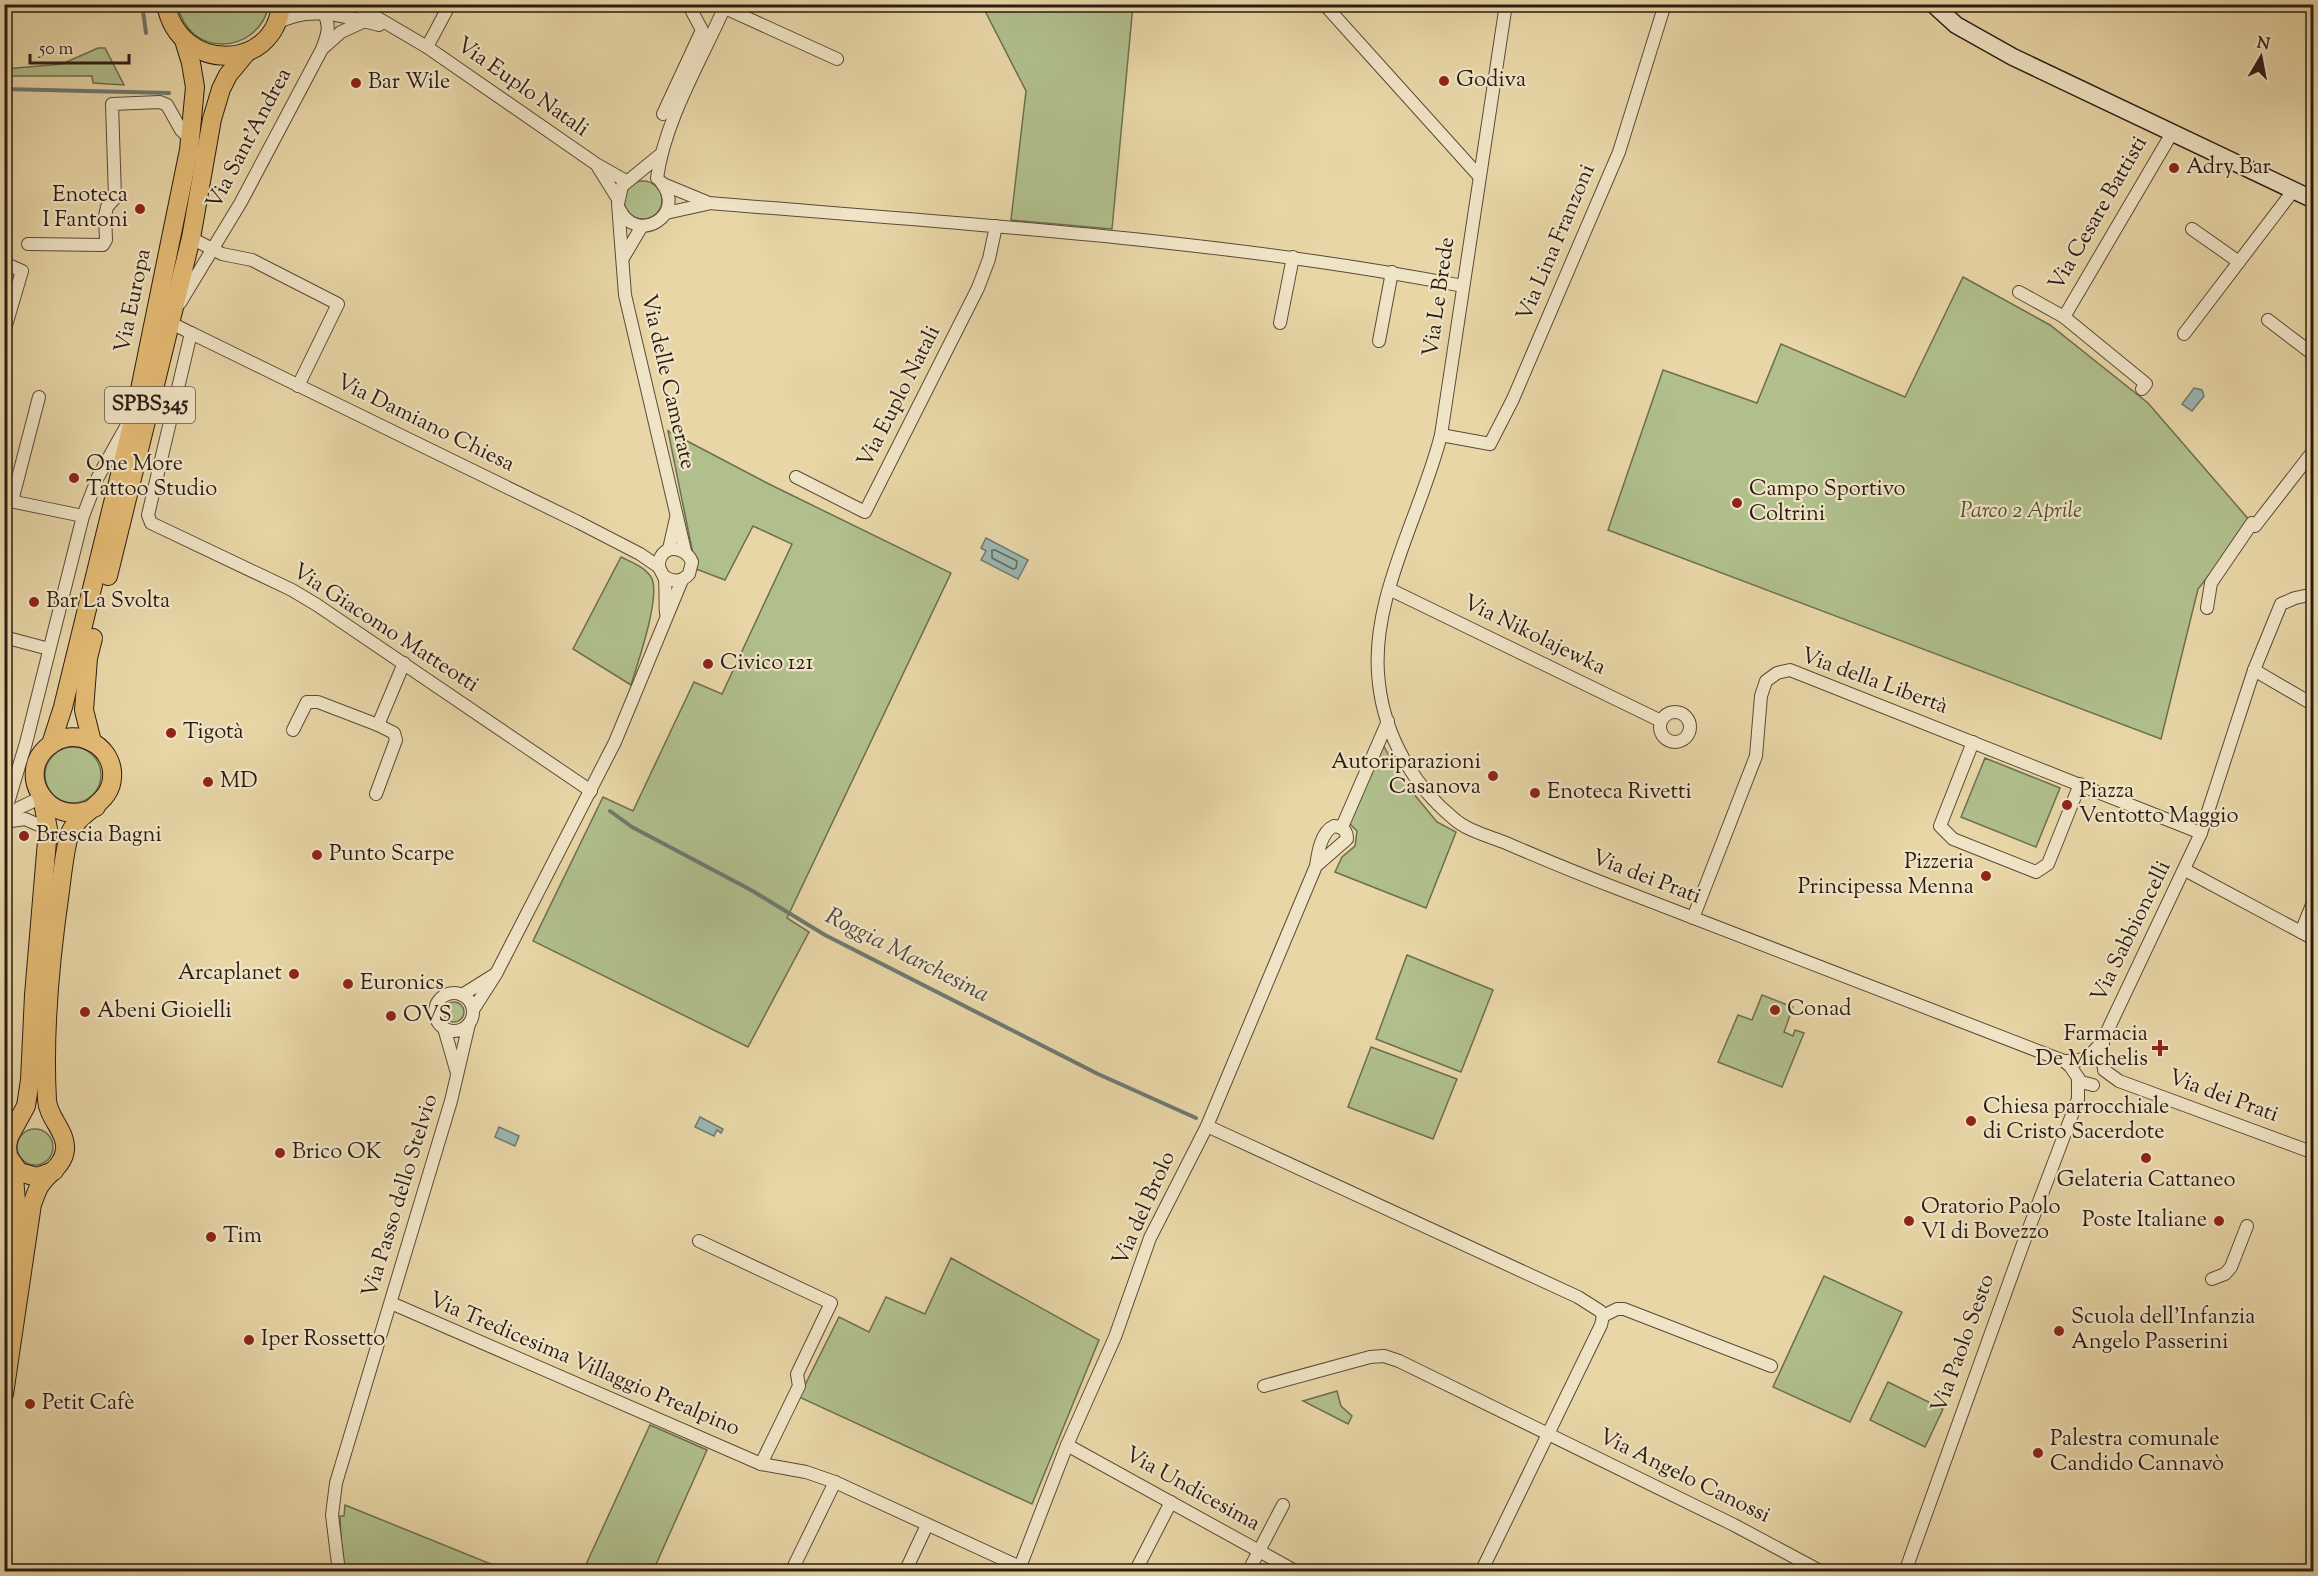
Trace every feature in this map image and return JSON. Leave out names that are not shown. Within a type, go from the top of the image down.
[{"type":"main road","name":"Via Europa","points":[[166,4],[171,24],[192,47],[213,56],[225,57],[247,52]]},
{"type":"main road","name":"Via Europa","points":[[4,1394],[32,1204],[40,1186],[63,1159],[65,1149],[64,1139],[48,1107],[45,1071],[53,944],[70,832],[108,792],[112,772],[104,752],[92,742],[84,710],[88,658],[172,319],[217,99],[228,75],[247,52],[264,40],[276,24],[281,4]]},
{"type":"main road","name":"Via Europa","points":[[4,1282],[14,1233],[16,1201],[13,1165],[8,1156],[7,1146],[9,1137],[26,1106],[30,1080],[34,995],[48,828],[35,778],[36,767],[47,748],[63,707],[136,409],[191,140],[195,87],[184,40]]},
{"type":"main road","points":[[47,748],[68,737],[92,742]]},
{"type":"main road","points":[[40,793],[55,809],[71,814],[96,807]]},
{"type":"main road","points":[[14,1128],[22,1122],[42,1119],[52,1123],[59,1130]]},
{"type":"main road","points":[[13,1165],[28,1176],[37,1177],[54,1170]]},
{"type":"street","name":"Via Euplo Natali","points":[[354,4],[427,47],[596,164],[629,179]]},
{"type":"street","points":[[427,47],[450,4]]},
{"type":"street","points":[[663,114],[702,30],[688,4]]},
{"type":"street","points":[[1324,4],[1479,176]]},
{"type":"street","name":"Via Le Brede","points":[[1389,589],[1396,561],[1433,468],[1441,435],[1506,4]]},
{"type":"street","name":"Via Lina Franzoni","points":[[1441,435],[1490,444],[1513,399],[1618,152],[1665,4]]},
{"type":"street","name":"Via Cesare Battisti","points":[[1933,4],[1956,25],[2013,57],[2313,201]]},
{"type":"street","points":[[660,155],[622,186],[619,204],[630,222],[642,226],[656,223],[666,213],[669,203],[668,193],[660,181],[660,155],[688,86],[725,7],[837,59]]},
{"type":"street","name":"Via Euplo Natali","points":[[276,24],[286,17],[298,14],[324,14],[392,28]]},
{"type":"street","name":"Via Sant'Andrea","points":[[172,319],[241,202],[322,49],[328,29],[328,21],[324,14]]},
{"type":"street","name":"Via Sant'Andrea","points":[[322,49],[341,32],[365,21]]},
{"type":"street","points":[[28,244],[103,245],[106,240],[107,207],[115,198],[112,104],[115,102],[160,102],[167,105],[181,130],[191,140]]},
{"type":"street","name":"Via Cesare Battisti","points":[[2064,317],[2172,133]]},
{"type":"street","name":"Via Euplo Natali","points":[[596,164],[619,204]]},
{"type":"street","points":[[629,179],[645,175],[709,203]]},
{"type":"street","points":[[2184,334],[2293,191]]},
{"type":"street","points":[[666,213],[709,203],[1115,236],[1293,257],[1463,286]]},
{"type":"street","name":"Via delle Camerate","points":[[591,791],[615,742],[682,580],[692,568],[692,562],[685,551],[625,295],[619,204]]},
{"type":"street","points":[[623,258],[642,226]]},
{"type":"street","name":"Via Euplo Natali","points":[[796,477],[865,512],[978,288],[989,259],[996,226]]},
{"type":"street","points":[[2192,229],[2239,262]]},
{"type":"street","points":[[190,238],[222,254],[252,260],[338,304],[298,386]]},
{"type":"street","points":[[1280,323],[1293,257]]},
{"type":"street","points":[[4,332],[22,270],[6,264]]},
{"type":"street","points":[[1378,341],[1392,273]]},
{"type":"street","name":"Via Cesare Battisti","points":[[2019,292],[2064,317],[2146,384],[2142,389]]},
{"type":"street","name":"Via Europa","points":[[172,319],[191,333]]},
{"type":"street","points":[[2268,320],[2313,355]]},
{"type":"street","name":"Via Damiano Chiesa","points":[[191,333],[640,554],[662,572]]},
{"type":"street","name":"Via Giacomo Matteotti","points":[[191,333],[149,518],[151,523],[304,597],[591,791]]},
{"type":"street","points":[[39,397],[8,500],[83,516]]},
{"type":"street","points":[[4,816],[26,743],[83,516],[98,477],[136,409]]},
{"type":"street","points":[[2206,608],[2211,583],[2252,524],[2255,526],[2313,450]]},
{"type":"street","name":"Via delle Camerate","points":[[666,618],[662,572],[676,514]]},
{"type":"street","points":[[666,552],[677,548],[685,551]]},
{"type":"street","name":"Via Damiano Chiesa","points":[[640,554],[666,552]]},
{"type":"street","points":[[662,572],[676,581],[682,580]]},
{"type":"street","name":"Via dei Prati","points":[[1389,589],[1378,643],[1377,665],[1379,687],[1388,721],[1414,777],[1429,796],[1463,825],[1693,918],[2064,1061],[2094,1058],[2100,1075]]},
{"type":"street","name":"Via Nikolajewka","points":[[1389,589],[1661,721]]},
{"type":"street","name":"Via Sabbioncelli","points":[[2083,1059],[2103,1040],[2185,870],[2201,833],[2254,670],[2281,604],[2313,594]]},
{"type":"street","points":[[4,637],[50,649]]},
{"type":"street","points":[[378,725],[404,663]]},
{"type":"street","name":"Via della Libertà","points":[[1693,918],[1756,756],[1761,696],[1766,681],[1777,673],[1790,670],[2201,833]]},
{"type":"street","points":[[2254,670],[2313,705]]},
{"type":"street","points":[[293,730],[307,702],[318,702],[394,733],[396,740],[376,794]]},
{"type":"street","name":"Via del Brolo","points":[[1341,827],[1388,721]]},
{"type":"street","points":[[1973,742],[1940,826],[1953,839],[2025,868],[2036,872],[2048,864],[2080,784]]},
{"type":"street","points":[[26,743],[47,748]]},
{"type":"street","points":[[15,784],[40,793]]},
{"type":"street","name":"Via Passo dello Stelvio","points":[[339,1572],[332,1515],[336,1483],[458,1076],[473,1010],[496,974],[591,791]]},
{"type":"street","points":[[4,822],[40,793]]},
{"type":"street","points":[[4,822],[25,819],[48,828]]},
{"type":"street","name":"Via del Brolo","points":[[1019,1569],[1067,1445],[1115,1337],[1150,1238],[1207,1126],[1316,866],[1318,852],[1327,830],[1334,826],[1341,827],[1346,831],[1347,838],[1316,866]]},
{"type":"street","points":[[2185,870],[2313,939]]},
{"type":"street","points":[[2301,932],[2313,900]]},
{"type":"street","name":"Via Passo dello Stelvio","points":[[458,1076],[444,1028],[438,1022],[435,1014],[438,1001],[451,993],[462,995],[496,974]]},
{"type":"street","points":[[462,995],[472,1004],[473,1010]]},
{"type":"street","points":[[444,1028],[455,1031],[465,1028],[469,1023]]},
{"type":"street","name":"Via Sabbioncelli","points":[[2100,1075],[2103,1040]]},
{"type":"street","points":[[2077,1076],[2083,1059]]},
{"type":"street","name":"Via dei Prati","points":[[2064,1061],[2085,1084],[2100,1075],[2313,1153]]},
{"type":"street","name":"Via Paolo Sesto","points":[[1905,1572],[2035,1212],[2079,1099],[2100,1075]]},
{"type":"street","name":"Via Paolo Sesto","points":[[2077,1076],[2079,1099]]},
{"type":"street","points":[[1207,1126],[1578,1297],[1600,1311],[1602,1321]]},
{"type":"street","points":[[2212,1279],[2225,1274],[2231,1267],[2247,1226]]},
{"type":"street","points":[[699,1241],[831,1302],[797,1374],[799,1386],[761,1464]]},
{"type":"street","name":"Via Tredicesima Villaggio Prealpino","points":[[391,1304],[761,1464],[806,1472],[835,1482],[1019,1569]]},
{"type":"street","points":[[1481,1572],[1602,1321],[1611,1311],[1624,1309],[1772,1366]]},
{"type":"street","name":"Via Angelo Canossi","points":[[1264,1386],[1370,1357],[1384,1356],[1399,1361],[1549,1433],[1830,1572]]},
{"type":"street","name":"Via Undicesima","points":[[1067,1445],[1298,1572]]},
{"type":"street","points":[[791,1572],[835,1482]]},
{"type":"street","points":[[1136,1572],[1171,1502]]},
{"type":"street","points":[[1248,1572],[1283,1504]]},
{"type":"street","points":[[905,1572],[927,1525]]},
{"type":"street","name":"Via Angelo Canossi","points":[[1799,1558],[1822,1572]]},
{"type":"street","points":[[2309,1572],[2313,1562]]},
{"type":"green space","points":[[178,4],[269,5],[262,22],[251,34],[238,41],[223,44],[208,42],[194,35],[184,22]]},
{"type":"green space","points":[[982,5],[1133,5],[1112,229],[1011,220],[1026,91]]},
{"type":"green space","points":[[98,48],[105,48],[124,85],[93,83],[92,76],[5,76],[5,69],[62,64]]},
{"type":"green space","points":[[643,181],[656,187],[662,200],[656,213],[643,219],[630,213],[624,200],[630,187]]},
{"type":"green space","name":"Parco 2 Aprile","points":[[1963,277],[2050,325],[2148,403],[2251,522],[2198,589],[2161,739],[1608,530],[1663,370],[1757,403],[1781,344],[1905,397]]},
{"type":"green space","points":[[668,431],[771,485],[951,573],[787,918],[809,932],[748,1047],[533,941],[603,797],[633,811],[694,682],[722,694],[792,544],[753,526],[725,580],[696,569]]},
{"type":"green space","points":[[621,557],[645,570],[654,586],[651,613],[631,685],[573,649]]},
{"type":"green space","points":[[1382,743],[1404,782],[1437,822],[1456,832],[1426,908],[1335,872],[1342,857],[1355,846],[1357,831],[1349,823]]},
{"type":"green space","points":[[73,747],[84,749],[93,755],[99,764],[101,775],[99,786],[93,795],[84,801],[73,803],[62,801],[53,795],[47,786],[45,775],[47,764],[53,755],[62,749]]},
{"type":"green space","points":[[1985,758],[2060,788],[2036,847],[1961,817]]},
{"type":"green space","points":[[1407,955],[1493,990],[1461,1072],[1376,1039]]},
{"type":"green space","points":[[1762,995],[1793,1007],[1784,1032],[1793,1036],[1795,1030],[1804,1033],[1782,1087],[1718,1062],[1738,1015],[1752,1020]]},
{"type":"green space","points":[[454,1002],[461,1005],[464,1012],[461,1019],[454,1022],[447,1019],[444,1012],[447,1005]]},
{"type":"green space","points":[[1371,1047],[1457,1079],[1433,1139],[1348,1107]]},
{"type":"green space","points":[[35,1129],[48,1134],[53,1147],[48,1160],[35,1165],[22,1160],[17,1147],[22,1134]]},
{"type":"green space","points":[[951,1258],[1099,1340],[1032,1504],[799,1397],[839,1317],[869,1332],[886,1297],[925,1314]]},
{"type":"green space","points":[[1824,1276],[1902,1312],[1850,1422],[1773,1387]]},
{"type":"green space","points":[[1888,1382],[1943,1409],[1925,1447],[1870,1420]]},
{"type":"green space","points":[[1337,1391],[1341,1406],[1352,1416],[1348,1424],[1303,1401]]},
{"type":"green space","points":[[650,1425],[707,1450],[653,1571],[583,1571]]},
{"type":"green space","points":[[345,1505],[508,1571],[345,1571],[340,1516],[344,1516]]},
{"type":"water","points":[[2194,388],[2202,390],[2204,396],[2192,411],[2182,404]]},
{"type":"water","points":[[986,538],[1028,560],[1018,579],[981,560],[986,551],[981,548]]},
{"type":"water","points":[[700,1117],[723,1129],[721,1133],[717,1130],[714,1136],[695,1127]]},
{"type":"water","points":[[499,1127],[519,1136],[515,1146],[495,1137]]},
{"type":"waterway","points":[[142,4],[146,33]]},
{"type":"waterway","points":[[4,89],[169,93]]},
{"type":"waterway","name":"Roggia Marchesina","points":[[610,811],[632,827],[751,890],[825,935],[1098,1074],[1196,1118]]},
{"type":"place","name":"Godiva","points":[[1444,81]]},
{"type":"place","name":"Bar Wile","points":[[356,83]]},
{"type":"place","name":"Adry Bar","points":[[2174,168]]},
{"type":"place","name":"Enoteca I Fantoni","points":[[140,209]]},
{"type":"place","name":"One More Tattoo Studio","points":[[74,478]]},
{"type":"place","name":"Campo Sportivo Coltrini","points":[[1737,503]]},
{"type":"place","name":"Bar La Svolta","points":[[34,602]]},
{"type":"place","name":"Civico 121","points":[[708,664]]},
{"type":"place","name":"Tigotà","points":[[171,733]]},
{"type":"place","name":"Autoriparazioni Casanova","points":[[1493,776]]},
{"type":"place","name":"MD","points":[[208,782]]},
{"type":"place","name":"Enoteca Rivetti","points":[[1535,793]]},
{"type":"place","name":"Piazza Ventotto Maggio","points":[[2067,805]]},
{"type":"place","name":"Brescia Bagni","points":[[24,836]]},
{"type":"place","name":"Punto Scarpe","points":[[317,855]]},
{"type":"place","name":"Pizzeria Principessa Menna","points":[[1986,876]]},
{"type":"place","name":"Arcaplanet","points":[[294,974]]},
{"type":"place","name":"Euronics","points":[[348,984]]},
{"type":"place","name":"Conad","points":[[1775,1010]]},
{"type":"place","name":"Abeni Gioielli","points":[[85,1012]]},
{"type":"place","name":"OVS","points":[[391,1016]]},
{"type":"place","name":"Farmacia De Michelis","points":[[2160,1048]]},
{"type":"place","name":"Chiesa parrocchiale di Cristo Sacerdote","points":[[1971,1121]]},
{"type":"place","name":"Brico OK","points":[[280,1153]]},
{"type":"place","name":"Gelateria Cattaneo","points":[[2146,1158]]},
{"type":"place","name":"Oratorio Paolo VI di Bovezzo","points":[[1909,1221]]},
{"type":"place","name":"Poste Italiane","points":[[2219,1221]]},
{"type":"place","name":"Tim","points":[[211,1237]]},
{"type":"place","name":"Scuola dell'Infanzia Angelo Passerini","points":[[2059,1331]]},
{"type":"place","name":"Iper Rossetto","points":[[249,1340]]},
{"type":"place","name":"Petit Cafè","points":[[30,1404]]},
{"type":"place","name":"Palestra comunale Candido Cannavò","points":[[2038,1453]]}]
